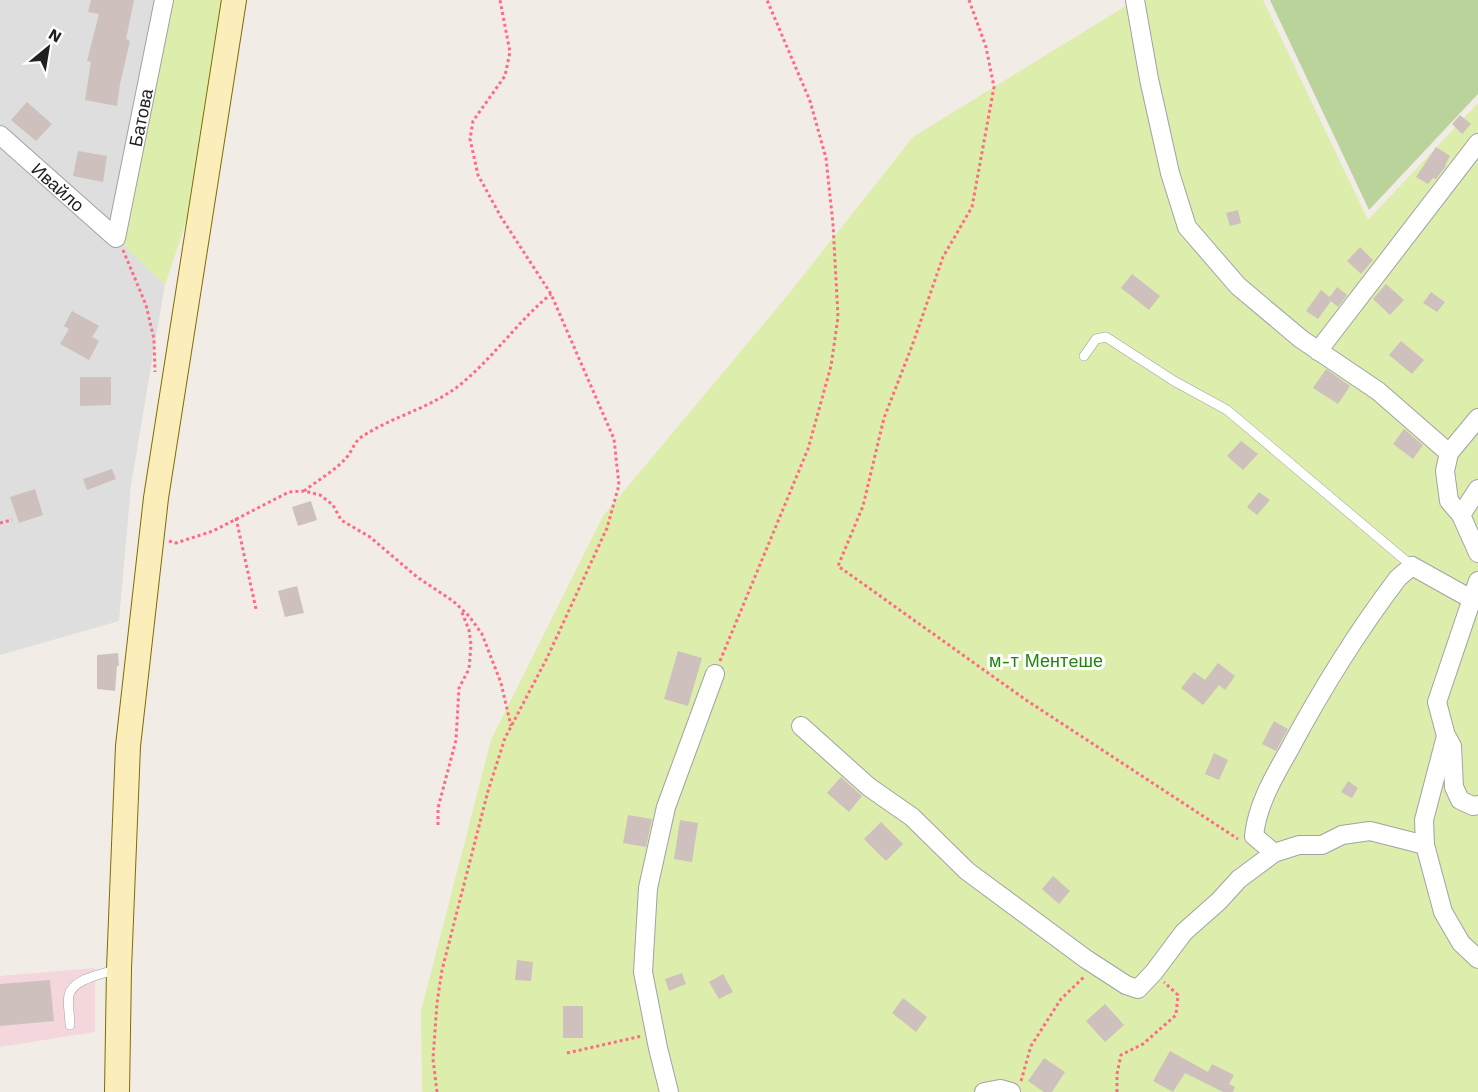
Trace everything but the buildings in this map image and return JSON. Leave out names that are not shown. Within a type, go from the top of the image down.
[{"type":"main road","points":[[117,1092],[119,969],[128,746],[156,498],[234,0]]},
{"type":"street","name":"Батова","points":[[116,238],[164,0]]},
{"type":"street","points":[[1135,0],[1149,79],[1170,173],[1187,227],[1238,286],[1301,339],[1378,391],[1449,453]]},
{"type":"street","name":"Ивайло","points":[[0,135],[116,238]]},
{"type":"street","points":[[1318,351],[1478,143]]},
{"type":"street","points":[[1478,418],[1449,453],[1445,471],[1449,501],[1461,515],[1478,553]]},
{"type":"street","points":[[1461,515],[1478,489]]},
{"type":"street","points":[[1274,853],[1254,836],[1255,820],[1273,779],[1304,721],[1384,595],[1398,578],[1412,567],[1473,600]]},
{"type":"street","points":[[1478,581],[1437,702],[1446,736],[1452,746],[1454,787],[1460,800],[1473,806],[1478,805]]},
{"type":"street","points":[[669,1092],[643,972],[648,888],[666,807],[715,674]]},
{"type":"street","points":[[801,726],[869,788],[912,817],[967,871],[1086,959],[1126,985],[1138,989],[1184,932],[1219,901],[1239,879],[1274,853],[1299,845],[1322,845],[1342,835],[1370,831],[1425,844]]},
{"type":"street","points":[[1446,736],[1424,820],[1425,844],[1443,912],[1461,943],[1478,959]]},
{"type":"street","points":[[984,1092],[1016,1088]]},
{"type":"lane","points":[[1084,356],[1096,339],[1106,337],[1174,381],[1227,410],[1412,567]]},
{"type":"lane","points":[[70,1025],[69,996],[72,988],[81,982],[119,969]]},
{"type":"path","points":[[436,1092],[433,1059],[442,970],[488,791],[506,738],[547,658],[606,528],[619,485],[614,439],[551,294],[501,217],[478,175],[470,139],[473,121],[505,75],[510,52],[500,0]]},
{"type":"path","points":[[715,674],[808,449],[831,366],[838,317],[833,224],[826,158],[810,101],[767,0]]},
{"type":"path","points":[[969,0],[986,47],[994,87],[972,207],[944,257],[884,418],[862,506],[838,566],[1026,700],[1238,839],[1254,836]]},
{"type":"path","points":[[116,238],[127,258],[146,305],[154,339],[155,375]]},
{"type":"path","points":[[304,490],[348,457],[357,440],[381,425],[434,403],[460,384],[493,355],[535,307],[551,294]]},
{"type":"path","points":[[152,537],[176,543],[213,531],[289,492],[304,490],[320,495],[333,505],[341,520],[370,537],[417,577],[461,609],[482,634],[501,683],[512,727]]},
{"type":"path","points":[[236,518],[256,609]]},
{"type":"path","points":[[0,523],[12,520]]},
{"type":"path","points":[[438,825],[438,808],[456,740],[459,688],[469,669],[471,645],[469,630],[461,609]]},
{"type":"path","points":[[1016,1088],[1031,1046],[1061,999],[1085,976],[1086,959]]},
{"type":"path","points":[[1117,1092],[1117,1074],[1121,1056],[1143,1044],[1176,1015],[1178,995],[1154,972]]},
{"type":"path","points":[[567,1053],[655,1033]]},
{"type":"shaded area","points":[[0,0],[213,0],[131,485],[119,621],[0,655]]},
{"type":"shaded area","points":[[95,968],[95,1032],[0,1047],[0,976]]},
{"type":"green space","points":[[164,0],[227,0],[189,213],[165,285],[116,238]]},
{"type":"green space","name":"м-т Ментeше","points":[[1145,0],[1263,0],[1368,220],[1478,103],[1478,1092],[422,1092],[421,1011],[491,740],[603,516],[787,296],[913,137],[1124,7]]},
{"type":"green space","points":[[1270,0],[1478,0],[1478,94],[1369,210]]}]
